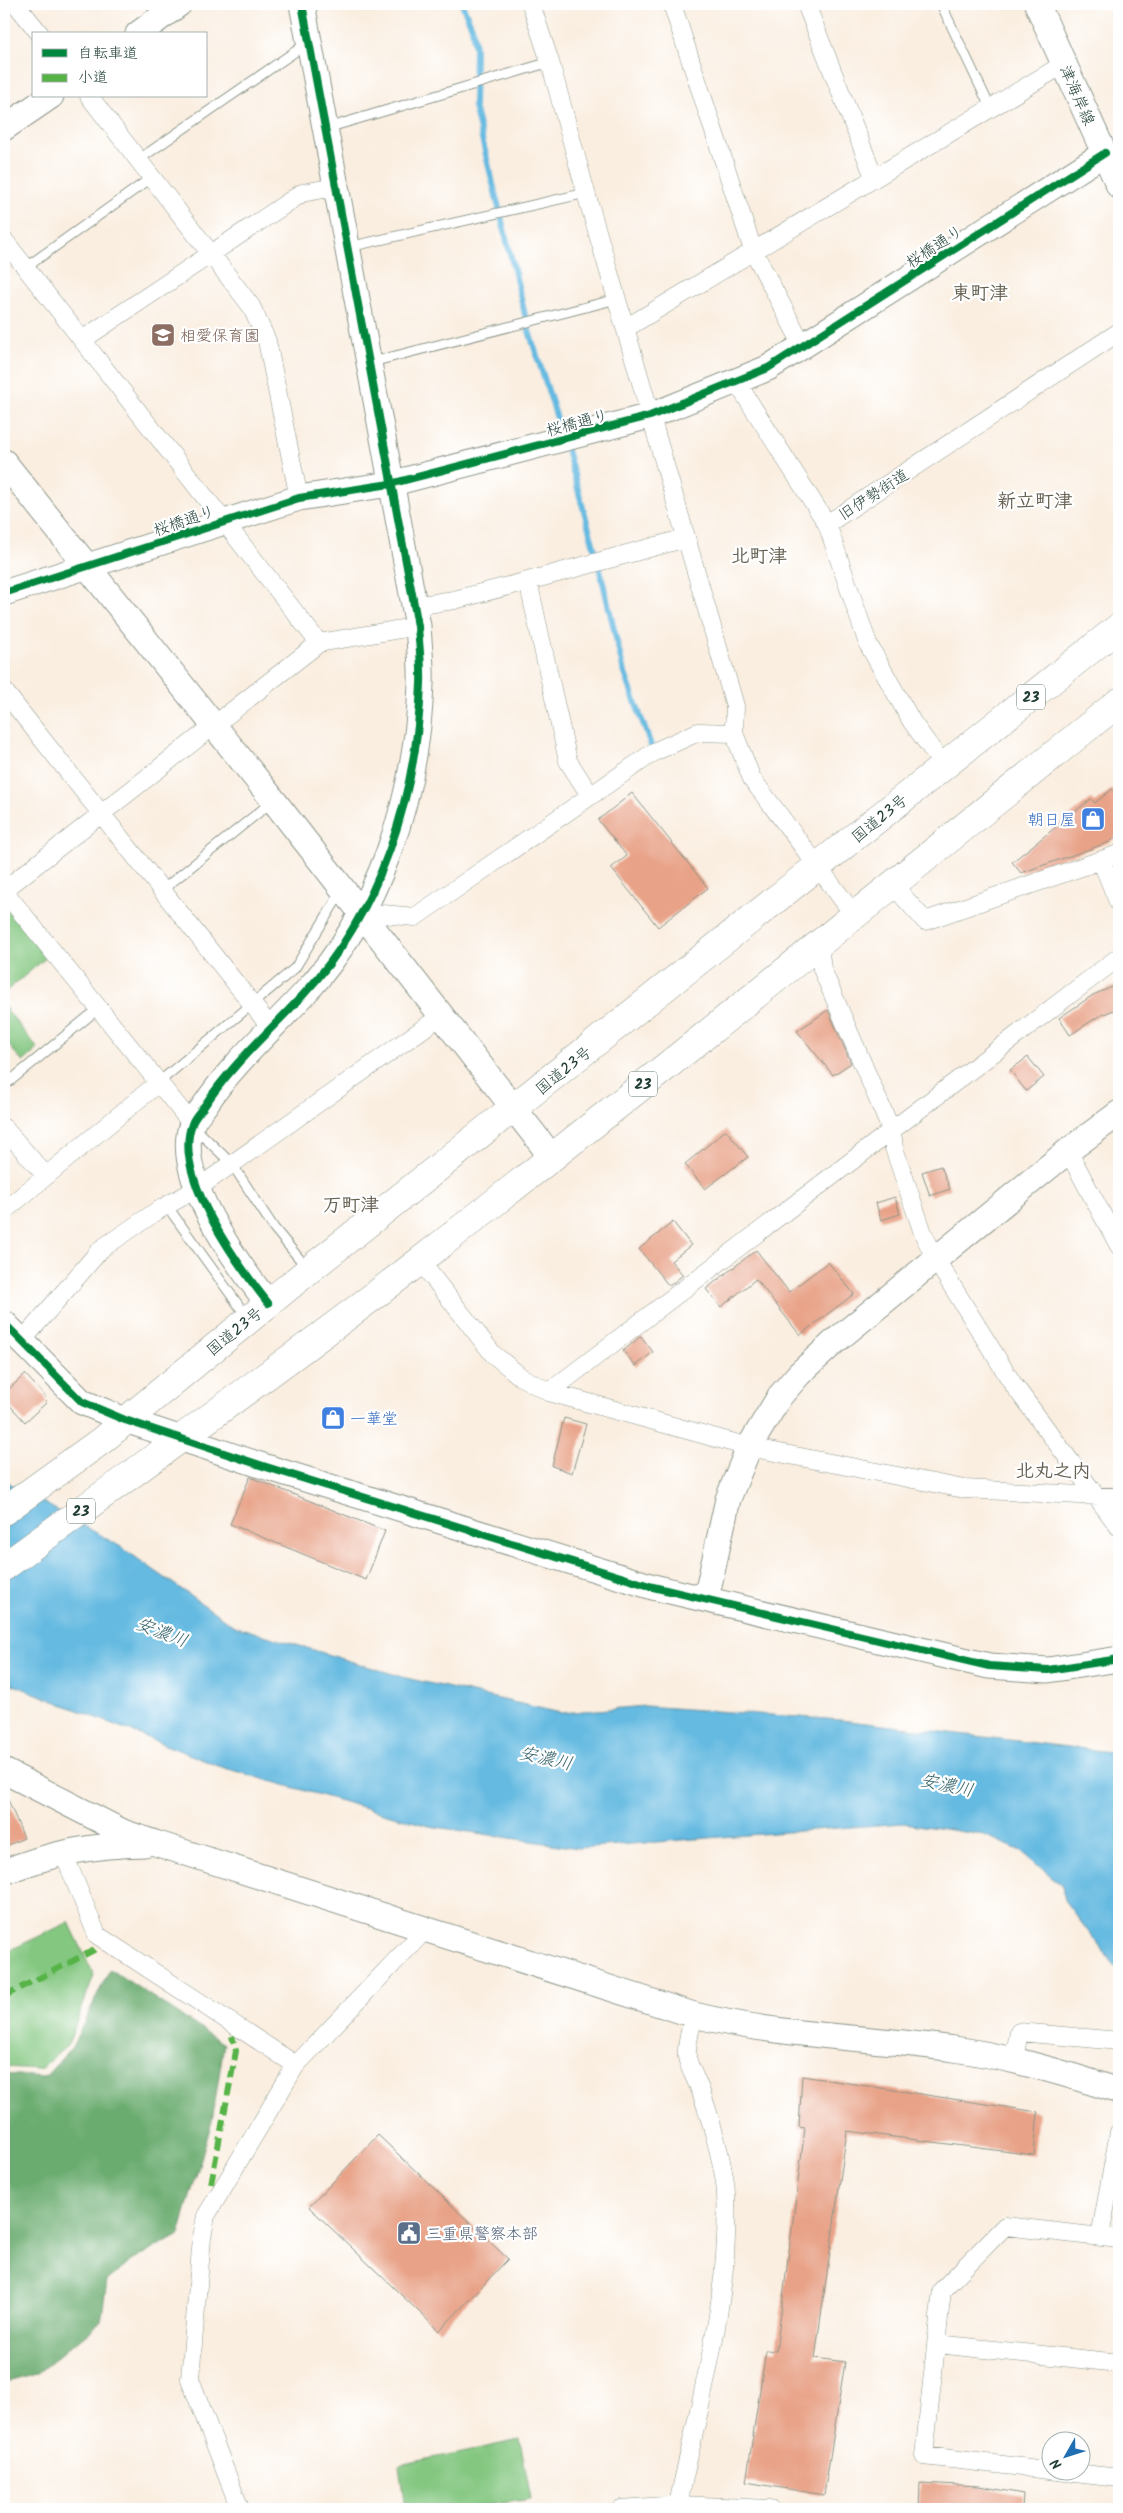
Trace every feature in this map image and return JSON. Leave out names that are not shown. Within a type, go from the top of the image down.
[{"type":"highway","name":"国道23号","points":[[4,1511],[101,1440],[309,1270],[514,1110],[1119,627]]},
{"type":"highway","name":"23","points":[[4,1567],[420,1261],[820,945],[1119,702]]},
{"type":"street","points":[[16,4],[38,32]]},
{"type":"street","points":[[141,32],[179,4]]},
{"type":"street","points":[[258,1311],[198,1188],[189,1148],[192,1124],[218,1084],[314,984],[361,912],[386,861],[404,805],[415,751],[421,683],[416,616],[347,247],[334,187],[302,4]]},
{"type":"street","points":[[531,4],[550,62],[650,416],[735,706],[734,733],[752,779],[856,916]]},
{"type":"street","points":[[672,4],[753,250],[803,346]]},
{"type":"street","points":[[806,4],[874,177]]},
{"type":"street","name":"津海岸線","points":[[1037,4],[1064,64],[1111,158],[1119,186]]},
{"type":"street","points":[[626,328],[1064,64]]},
{"type":"street","points":[[4,128],[48,98]]},
{"type":"street","points":[[90,98],[251,306],[267,341],[299,498]]},
{"type":"street","name":"桜橋通り","points":[[4,593],[299,498],[390,484],[650,416],[768,368],[1111,158]]},
{"type":"street","points":[[82,340],[302,192],[334,187]]},
{"type":"street","points":[[4,240],[319,643]]},
{"type":"street","name":"旧伊勢街道","points":[[944,766],[912,722],[868,644],[827,524],[1119,332]]},
{"type":"street","points":[[736,381],[827,524]]},
{"type":"street","points":[[4,462],[274,801],[551,1156]]},
{"type":"street","points":[[192,1124],[4,891],[319,643],[416,616],[454,600],[686,538]]},
{"type":"street","points":[[528,581],[568,761],[590,795]]},
{"type":"street","points":[[4,691],[272,1029]]},
{"type":"street","points":[[361,912],[415,917],[654,752],[698,732],[734,733]]},
{"type":"street","points":[[893,885],[925,921],[1119,854]]},
{"type":"street","points":[[1101,860],[1119,904]]},
{"type":"street","points":[[820,945],[822,969],[892,1132],[897,1157],[923,1233],[936,1260],[1013,1384],[1119,1528]]},
{"type":"street","points":[[549,1392],[1119,957]]},
{"type":"street","points":[[22,1342],[101,1249],[166,1206],[198,1188],[441,1016]]},
{"type":"street","points":[[4,1211],[158,1083]]},
{"type":"street","points":[[706,1598],[728,1500],[749,1447],[780,1396],[799,1374],[833,1343],[1068,1151],[1119,1112]]},
{"type":"street","points":[[4,1128],[46,1176]]},
{"type":"street","points":[[1068,1151],[1119,1246]]},
{"type":"street","points":[[420,1261],[493,1354],[521,1377],[549,1392],[749,1447],[964,1489],[1119,1496]]},
{"type":"street","points":[[4,1323],[82,1402],[125,1420],[169,1447],[653,1587],[989,1666],[1048,1670],[1119,1660]]},
{"type":"street","points":[[4,1771],[123,1832],[694,2015],[736,2025],[955,2049],[1014,2059],[1119,2091]]},
{"type":"street","points":[[4,1872],[63,1852],[117,1844],[155,1843]]},
{"type":"street","points":[[63,1852],[97,1935],[296,2065]]},
{"type":"street","points":[[240,2509],[190,2379],[202,2237],[206,2216],[296,2065],[426,1929]]},
{"type":"street","points":[[678,2505],[715,2329],[726,2246],[726,2192],[721,2164],[700,2089],[687,2059],[687,2047],[694,2015]]},
{"type":"street","points":[[1014,2059],[1019,2032],[1119,2041]]},
{"type":"street","points":[[1100,2237],[1119,2132]]},
{"type":"street","points":[[1119,2238],[1005,2226],[942,2290],[924,2456],[1119,2478]]},
{"type":"street","points":[[937,2344],[1119,2364]]},
{"type":"street","points":[[621,2509],[678,2505],[770,2509]]},
{"type":"lane","points":[[941,4],[990,107]]},
{"type":"lane","points":[[138,160],[309,42]]},
{"type":"lane","points":[[325,129],[550,62]]},
{"type":"lane","points":[[25,268],[151,178]]},
{"type":"lane","points":[[347,247],[586,193]]},
{"type":"lane","points":[[369,363],[617,299]]},
{"type":"lane","points":[[162,890],[274,801]]},
{"type":"lane","points":[[158,1083],[295,968],[343,889]]},
{"type":"lane","points":[[4,1086],[99,1008]]},
{"type":"lane","points":[[192,1124],[203,1138],[232,1164],[274,1228],[309,1270]]},
{"type":"lane","points":[[166,1206],[258,1311]]},
{"type":"green space","points":[[4,909],[7,909],[47,957],[4,993]]},
{"type":"green space","points":[[4,1006],[38,1049],[23,1062],[4,1040]]},
{"type":"green space","points":[[69,1922],[94,1975],[68,2045],[40,2069],[4,2067],[4,1953]]},
{"type":"green space","points":[[110,1969],[224,2044],[212,2121],[179,2235],[132,2261],[107,2281],[101,2322],[36,2374],[4,2383],[4,2074],[45,2077],[72,2047]]},
{"type":"green space","points":[[520,2440],[531,2499],[462,2509],[405,2509],[399,2465]]},
{"type":"water","name":"安濃川","points":[[4,1480],[121,1547],[234,1626],[406,1678],[561,1713],[645,1706],[841,1720],[1119,1753],[1119,1972],[1064,1900],[1062,1885],[1021,1851],[984,1835],[904,1823],[578,1848],[429,1826],[221,1767],[4,1681]]},
{"type":"building","name":"朝日屋","points":[[1112,789],[1119,797],[1119,834],[1110,842],[1021,873],[1012,862],[1091,799],[1095,803]]},
{"type":"building","points":[[632,793],[708,888],[658,927],[611,868],[627,856],[598,820]]},
{"type":"building","points":[[1119,984],[1119,1008],[1099,1016],[1070,1035],[1059,1018],[1093,995]]},
{"type":"building","points":[[828,1010],[851,1063],[833,1075],[797,1031]]},
{"type":"building","points":[[1028,1057],[1044,1077],[1026,1091],[1010,1070]]},
{"type":"building","points":[[726,1130],[748,1157],[705,1189],[685,1164]]},
{"type":"building","points":[[941,1166],[950,1189],[930,1196],[922,1172]]},
{"type":"building","points":[[895,1197],[900,1214],[881,1220],[876,1203]]},
{"type":"building","points":[[673,1222],[691,1245],[671,1261],[683,1275],[669,1286],[639,1249]]},
{"type":"building","points":[[756,1250],[789,1292],[828,1262],[854,1294],[800,1335],[756,1279],[721,1307],[706,1289]]},
{"type":"building","points":[[641,1336],[653,1352],[636,1366],[623,1351]]},
{"type":"building","points":[[25,1374],[45,1396],[46,1403],[25,1422],[4,1399],[4,1394]]},
{"type":"building","points":[[564,1418],[586,1424],[572,1473],[552,1466]]},
{"type":"building","points":[[250,1477],[385,1531],[366,1580],[230,1524]]},
{"type":"building","points":[[4,1790],[24,1838],[4,1847]]},
{"type":"building","points":[[802,2076],[1038,2112],[1034,2155],[847,2131],[815,2358],[845,2362],[824,2495],[746,2482],[766,2350],[776,2351],[805,2128],[799,2127]]},
{"type":"building","points":[[378,2135],[508,2259],[439,2331],[309,2207]]},
{"type":"building","points":[[920,2483],[979,2486],[1023,2494],[1022,2509],[919,2509]]},
{"type":"waterway","points":[[462,4],[472,27],[475,48],[474,106],[529,331],[562,434]]},
{"type":"waterway","points":[[565,443],[598,561],[623,668],[653,751]]},
{"type":"marked path","points":[[4,1996],[96,1949]]},
{"type":"marked path","points":[[211,2184],[236,2051],[232,2036]]},
{"type":"cycle path","points":[[268,1303],[225,1243],[199,1193],[191,1168],[188,1145],[192,1124],[227,1076],[303,995],[330,963],[353,927],[373,890],[402,810],[412,768],[418,726],[421,677],[418,626],[302,4]]},
{"type":"cycle path","points":[[4,593],[299,498],[390,484],[650,416],[768,368],[1105,153]]},
{"type":"cycle path","points":[[4,1323],[82,1402],[125,1420],[263,1466],[653,1587],[989,1666],[1048,1670],[1119,1659]]},
{"type":"place","name":"相愛保育園","points":[[163,335]]},
{"type":"place","name":"朝日屋","points":[[1093,819]]},
{"type":"place","name":"一華堂","points":[[333,1418]]},
{"type":"place","name":"三重県警察本部","points":[[409,2233]]},
{"type":"district","name":"東町津","points":[[980,292]]},
{"type":"district","name":"新立町津","points":[[1035,500]]},
{"type":"district","name":"北町津","points":[[759,555]]},
{"type":"district","name":"万町津","points":[[351,1204]]},
{"type":"district","name":"北丸之内","points":[[1053,1470]]}]
